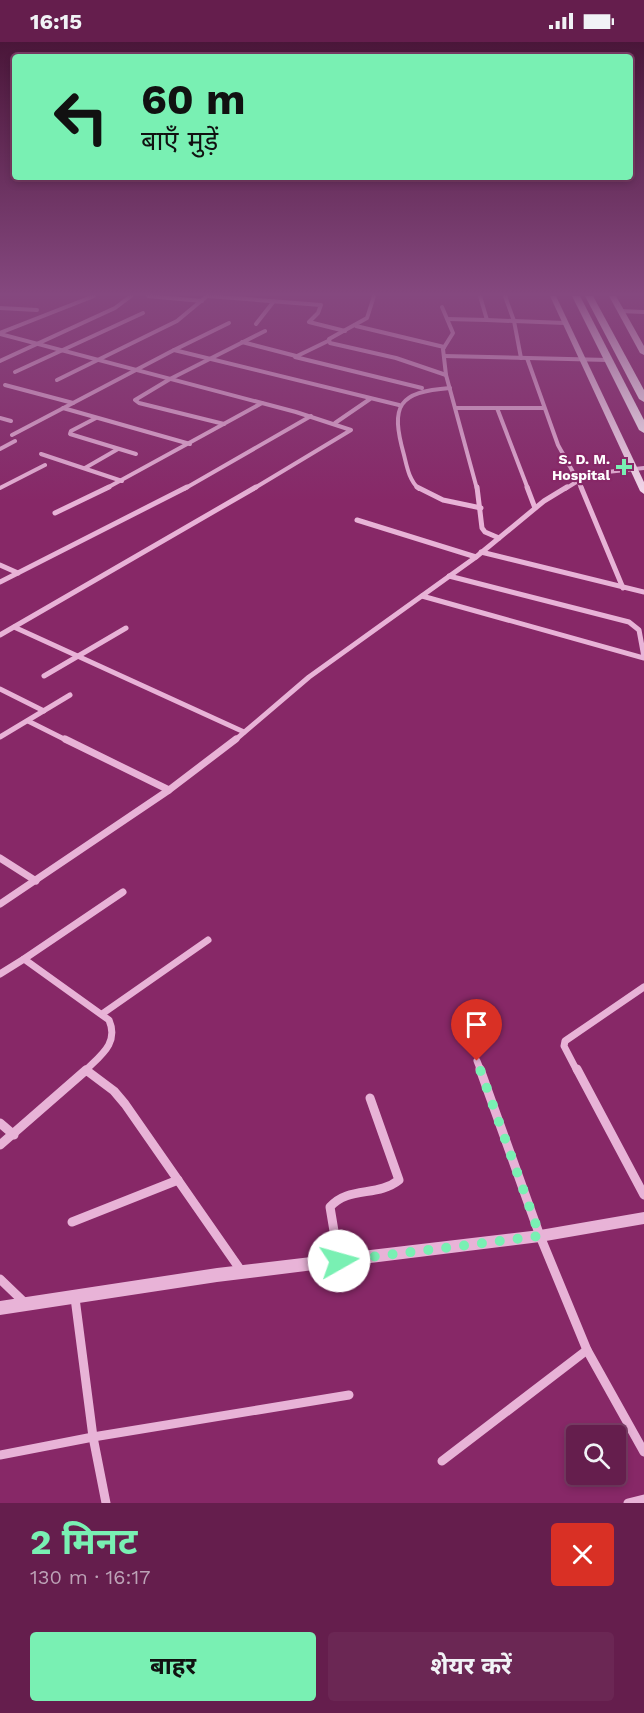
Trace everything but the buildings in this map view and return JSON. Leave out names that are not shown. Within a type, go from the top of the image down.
[{"type":"main road","points":[[586,364],[639,469],[644,490]]},
{"type":"main road","points":[[610,364],[639,412],[644,430]]},
{"type":"main road","points":[[625,364],[644,399]]},
{"type":"street","points":[[15,372],[32,364]]},
{"type":"street","points":[[57,380],[88,364]]},
{"type":"street","points":[[0,635],[179,534],[351,430],[351,428],[311,416],[112,364]]},
{"type":"street","points":[[0,449],[63,408],[146,364]]},
{"type":"street","points":[[199,364],[138,396],[135,401],[224,424]]},
{"type":"street","points":[[230,364],[399,405]]},
{"type":"street","points":[[320,364],[422,388],[450,388]]},
{"type":"street","points":[[411,364],[446,375]]},
{"type":"street","points":[[445,364],[476,481],[483,531],[499,538]]},
{"type":"street","points":[[526,364],[567,464],[578,481],[599,526],[623,588]]},
{"type":"street","points":[[5,385],[74,403]]},
{"type":"street","points":[[422,388],[399,405],[396,415],[411,481],[416,488],[430,494],[481,508]]},
{"type":"street","points":[[335,423],[370,399]]},
{"type":"street","points":[[55,513],[122,481],[262,403]]},
{"type":"street","points":[[63,408],[190,444]]},
{"type":"street","points":[[456,408],[543,408]]},
{"type":"street","points":[[497,408],[535,508]]},
{"type":"street","points":[[0,582],[158,504],[311,416]]},
{"type":"street","points":[[0,418],[11,421]]},
{"type":"street","points":[[97,418],[71,431],[70,434],[136,454]]},
{"type":"street","points":[[85,468],[118,449]]},
{"type":"street","points":[[41,454],[122,481]]},
{"type":"street","points":[[0,488],[45,465]]},
{"type":"street","points":[[0,904],[169,790],[244,732],[309,676],[482,552],[535,508],[578,481],[607,472],[639,469]]},
{"type":"street","points":[[357,520],[476,556]]},
{"type":"street","points":[[482,552],[644,592]]},
{"type":"street","points":[[0,565],[18,573]]},
{"type":"street","points":[[422,596],[644,658],[639,630],[629,622],[449,576]]},
{"type":"street","points":[[14,627],[244,732]]},
{"type":"street","points":[[44,676],[126,628]]},
{"type":"street","points":[[0,689],[44,711]]},
{"type":"street","points":[[0,737],[70,695]]},
{"type":"street","points":[[28,721],[169,790]]},
{"type":"street","points":[[0,858],[36,881]]},
{"type":"street","points":[[0,974],[123,892]]},
{"type":"street","points":[[102,1014],[208,940]]},
{"type":"street","points":[[0,1145],[86,1070],[108,1047],[114,1037],[114,1029],[102,1014],[24,959]]},
{"type":"street","points":[[644,987],[570,1036],[564,1046],[644,1195]]},
{"type":"street","points":[[477,1061],[540,1236],[587,1350],[644,1452]]},
{"type":"street","points":[[86,1070],[114,1091],[125,1104],[242,1273]]},
{"type":"street","points":[[339,1261],[330,1207],[333,1202],[344,1196],[390,1186],[399,1180],[370,1098]]},
{"type":"street","points":[[0,1123],[14,1135]]},
{"type":"street","points":[[72,1222],[178,1180]]},
{"type":"street","points":[[0,1308],[242,1273],[540,1236],[644,1218]]},
{"type":"street","points":[[0,1279],[27,1305]]},
{"type":"street","points":[[75,1297],[93,1437],[106,1503]]},
{"type":"street","points":[[442,1461],[587,1350]]},
{"type":"street","points":[[0,1455],[93,1437],[349,1395]]},
{"type":"street","points":[[628,1503],[644,1499]]},
{"type":"place","name":"S. D. M. Hospital","points":[[624,467]]},
{"type":"route","points":[[339,1261],[540,1236],[477,1061]]}]
